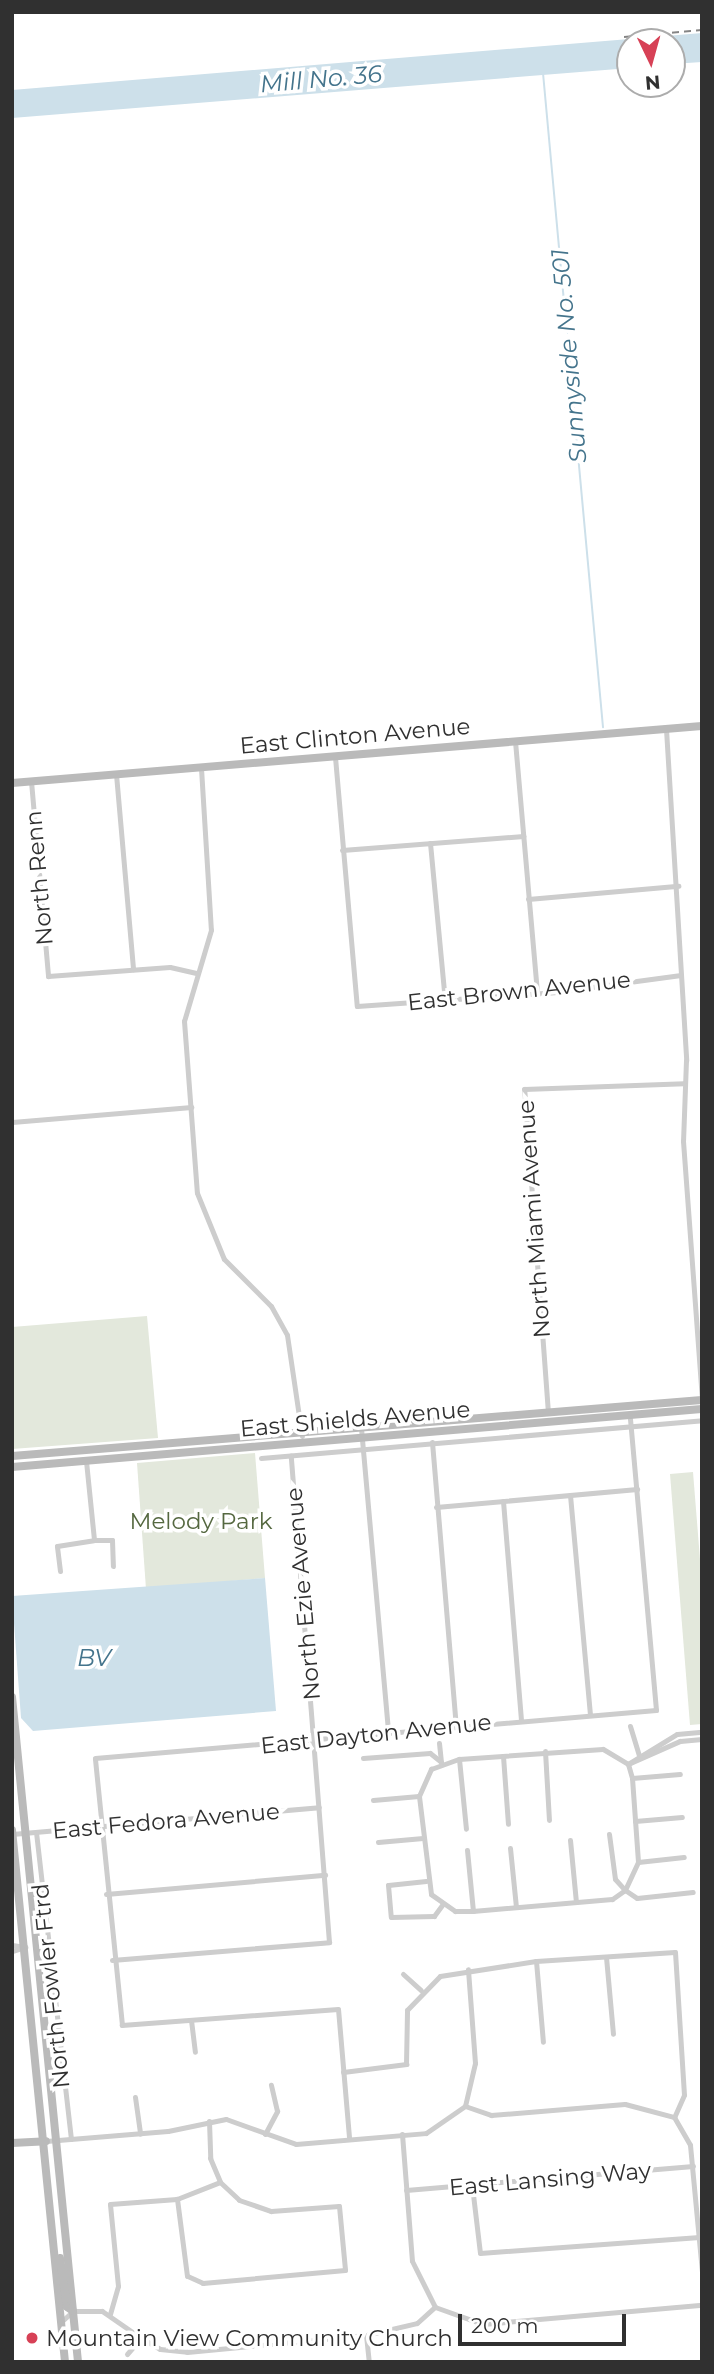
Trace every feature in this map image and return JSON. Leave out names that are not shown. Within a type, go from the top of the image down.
[{"type":"main road","name":"East Clinton Avenue","points":[[12,782],[702,726]]},
{"type":"main road","name":"East Shields Avenue","points":[[12,1456],[702,1400]]},
{"type":"main road","name":"East Shields Avenue","points":[[12,1467],[303,1443],[363,1444],[702,1409]]},
{"type":"main road","points":[[146,1456],[219,1438]]},
{"type":"main road","points":[[12,1698],[51,2141],[65,2362]]},
{"type":"main road","points":[[12,1832],[78,2362]]},
{"type":"main road","points":[[12,2143],[51,2141]]},
{"type":"main road","points":[[56,2249],[73,2311]]},
{"type":"street","points":[[667,729],[678,886],[684,1083],[702,1400]]},
{"type":"street","points":[[515,741],[537,993]]},
{"type":"street","points":[[335,757],[342,850],[523,836]]},
{"type":"street","points":[[201,768],[211,930],[184,1021],[205,1223],[225,1259],[271,1306],[287,1335],[303,1443]]},
{"type":"street","points":[[116,774],[132,969],[197,973]]},
{"type":"street","name":"North Renn","points":[[31,781],[48,976],[132,969]]},
{"type":"street","points":[[430,843],[445,1001]]},
{"type":"street","name":"East Brown Avenue","points":[[342,850],[357,1006],[537,993],[681,975]]},
{"type":"street","points":[[528,899],[678,886]]},
{"type":"street","name":"North Miami Avenue","points":[[548,1413],[524,1089],[587,1082],[684,1083]]},
{"type":"street","points":[[12,1122],[191,1107]]},
{"type":"street","points":[[436,1507],[637,1489],[631,1416]]},
{"type":"street","name":"East Shields Avenue","points":[[261,1458],[363,1444],[432,1442],[702,1420]]},
{"type":"street","points":[[361,1429],[388,1730]]},
{"type":"street","points":[[432,1442],[456,1725]]},
{"type":"street","name":"North Ezie Avenue","points":[[112,1960],[329,1942],[316,1739],[291,1455]]},
{"type":"street","points":[[86,1461],[94,1540]]},
{"type":"street","name":"East Dayton Avenue","points":[[100,1825],[95,1758],[316,1739],[388,1730],[656,1710],[637,1489]]},
{"type":"street","points":[[570,1495],[590,1714]]},
{"type":"street","points":[[503,1501],[521,1720]]},
{"type":"street","points":[[60,1571],[57,1546],[94,1540],[112,1540],[113,1566]]},
{"type":"street","points":[[630,1726],[642,1761]]},
{"type":"street","points":[[628,1764],[638,1755],[677,1734],[702,1732]]},
{"type":"street","points":[[628,1764],[632,1778],[638,1862],[625,1890],[612,1899],[473,1911],[442,1905],[425,1881],[419,1796],[431,1769],[441,1762],[545,1751],[603,1749],[628,1764],[642,1761],[680,1741],[702,1739]]},
{"type":"street","points":[[439,1743],[441,1762]]},
{"type":"street","points":[[545,1751],[550,1821]]},
{"type":"street","points":[[363,1758],[430,1752],[441,1762]]},
{"type":"street","points":[[503,1756],[508,1824]]},
{"type":"street","points":[[459,1759],[466,1829]]},
{"type":"street","points":[[632,1778],[680,1774]]},
{"type":"street","points":[[373,1800],[419,1796]]},
{"type":"street","name":"East Fedora Avenue","points":[[12,1832],[319,1807]]},
{"type":"street","points":[[635,1821],[682,1817]]},
{"type":"street","points":[[100,1825],[112,1960],[122,2025],[338,2009],[349,2137]]},
{"type":"street","name":"North Fowler Ftrd","points":[[36,1832],[71,2139]]},
{"type":"street","points":[[609,1835],[615,1879],[625,1890],[637,1898],[693,1892]]},
{"type":"street","points":[[377,1842],[423,1838]]},
{"type":"street","points":[[570,1840],[576,1902]]},
{"type":"street","points":[[510,1848],[516,1907]]},
{"type":"street","points":[[467,1850],[473,1911]]},
{"type":"street","points":[[638,1862],[684,1857]]},
{"type":"street","points":[[106,1894],[324,1875]]},
{"type":"street","points":[[425,1881],[388,1885],[391,1917],[434,1916],[442,1905]]},
{"type":"street","points":[[12,1945],[25,1947]]},
{"type":"street","points":[[12,1951],[25,1947]]},
{"type":"street","points":[[343,2072],[406,2064],[407,2010],[421,1990],[440,1976],[468,1969],[536,1961],[675,1952],[684,2095],[674,2117]]},
{"type":"street","points":[[606,1957],[613,2034]]},
{"type":"street","points":[[536,1961],[543,2042]]},
{"type":"street","points":[[51,2141],[140,2134],[209,2121],[236,2120],[285,2144],[426,2133],[465,2106],[475,2063],[468,1969]]},
{"type":"street","points":[[403,1974],[421,1990]]},
{"type":"street","points":[[191,2020],[195,2052]]},
{"type":"street","points":[[265,2134],[277,2112],[271,2085]]},
{"type":"street","points":[[135,2097],[140,2134]]},
{"type":"street","points":[[465,2106],[491,2115],[625,2104],[674,2117],[691,2145],[702,2273]]},
{"type":"street","points":[[177,2199],[187,2276],[203,2283],[345,2270],[339,2206],[271,2211],[239,2200],[220,2182],[210,2158],[209,2121]]},
{"type":"street","points":[[402,2134],[412,2261],[435,2307],[483,2324],[702,2305]]},
{"type":"street","name":"East Lansing Way","points":[[406,2190],[693,2166]]},
{"type":"street","points":[[110,2314],[118,2286],[110,2204],[177,2199],[220,2182]]},
{"type":"street","points":[[472,2186],[480,2253],[699,2237]]},
{"type":"street","points":[[62,2321],[73,2311],[110,2314],[141,2338],[187,2352],[366,2335],[417,2323],[435,2307]]},
{"type":"street","points":[[366,2335],[369,2362]]},
{"type":"street","points":[[127,2354],[141,2338]]},
{"type":"green space","points":[[147,1316],[158,1438],[12,1449],[12,1327]]},
{"type":"green space","name":"Melody Park","points":[[255,1453],[265,1578],[146,1589],[137,1463]]},
{"type":"green space","points":[[693,1472],[702,1584],[702,1724],[690,1725],[670,1474]]},
{"type":"water","points":[[702,33],[702,62],[686,63],[686,34]]},
{"type":"water","name":"Mill No. 36","points":[[616,40],[616,69],[12,118],[12,90]]},
{"type":"water","name":"BV","points":[[265,1578],[276,1711],[33,1731],[21,1718],[12,1596]]},
{"type":"waterway","name":"Sunnyside No. 501","points":[[543,73],[603,727]]},
{"type":"railway","points":[[686,31],[702,30]]},
{"type":"place","name":"Mountain View Community Church","points":[[32,2338]]}]
